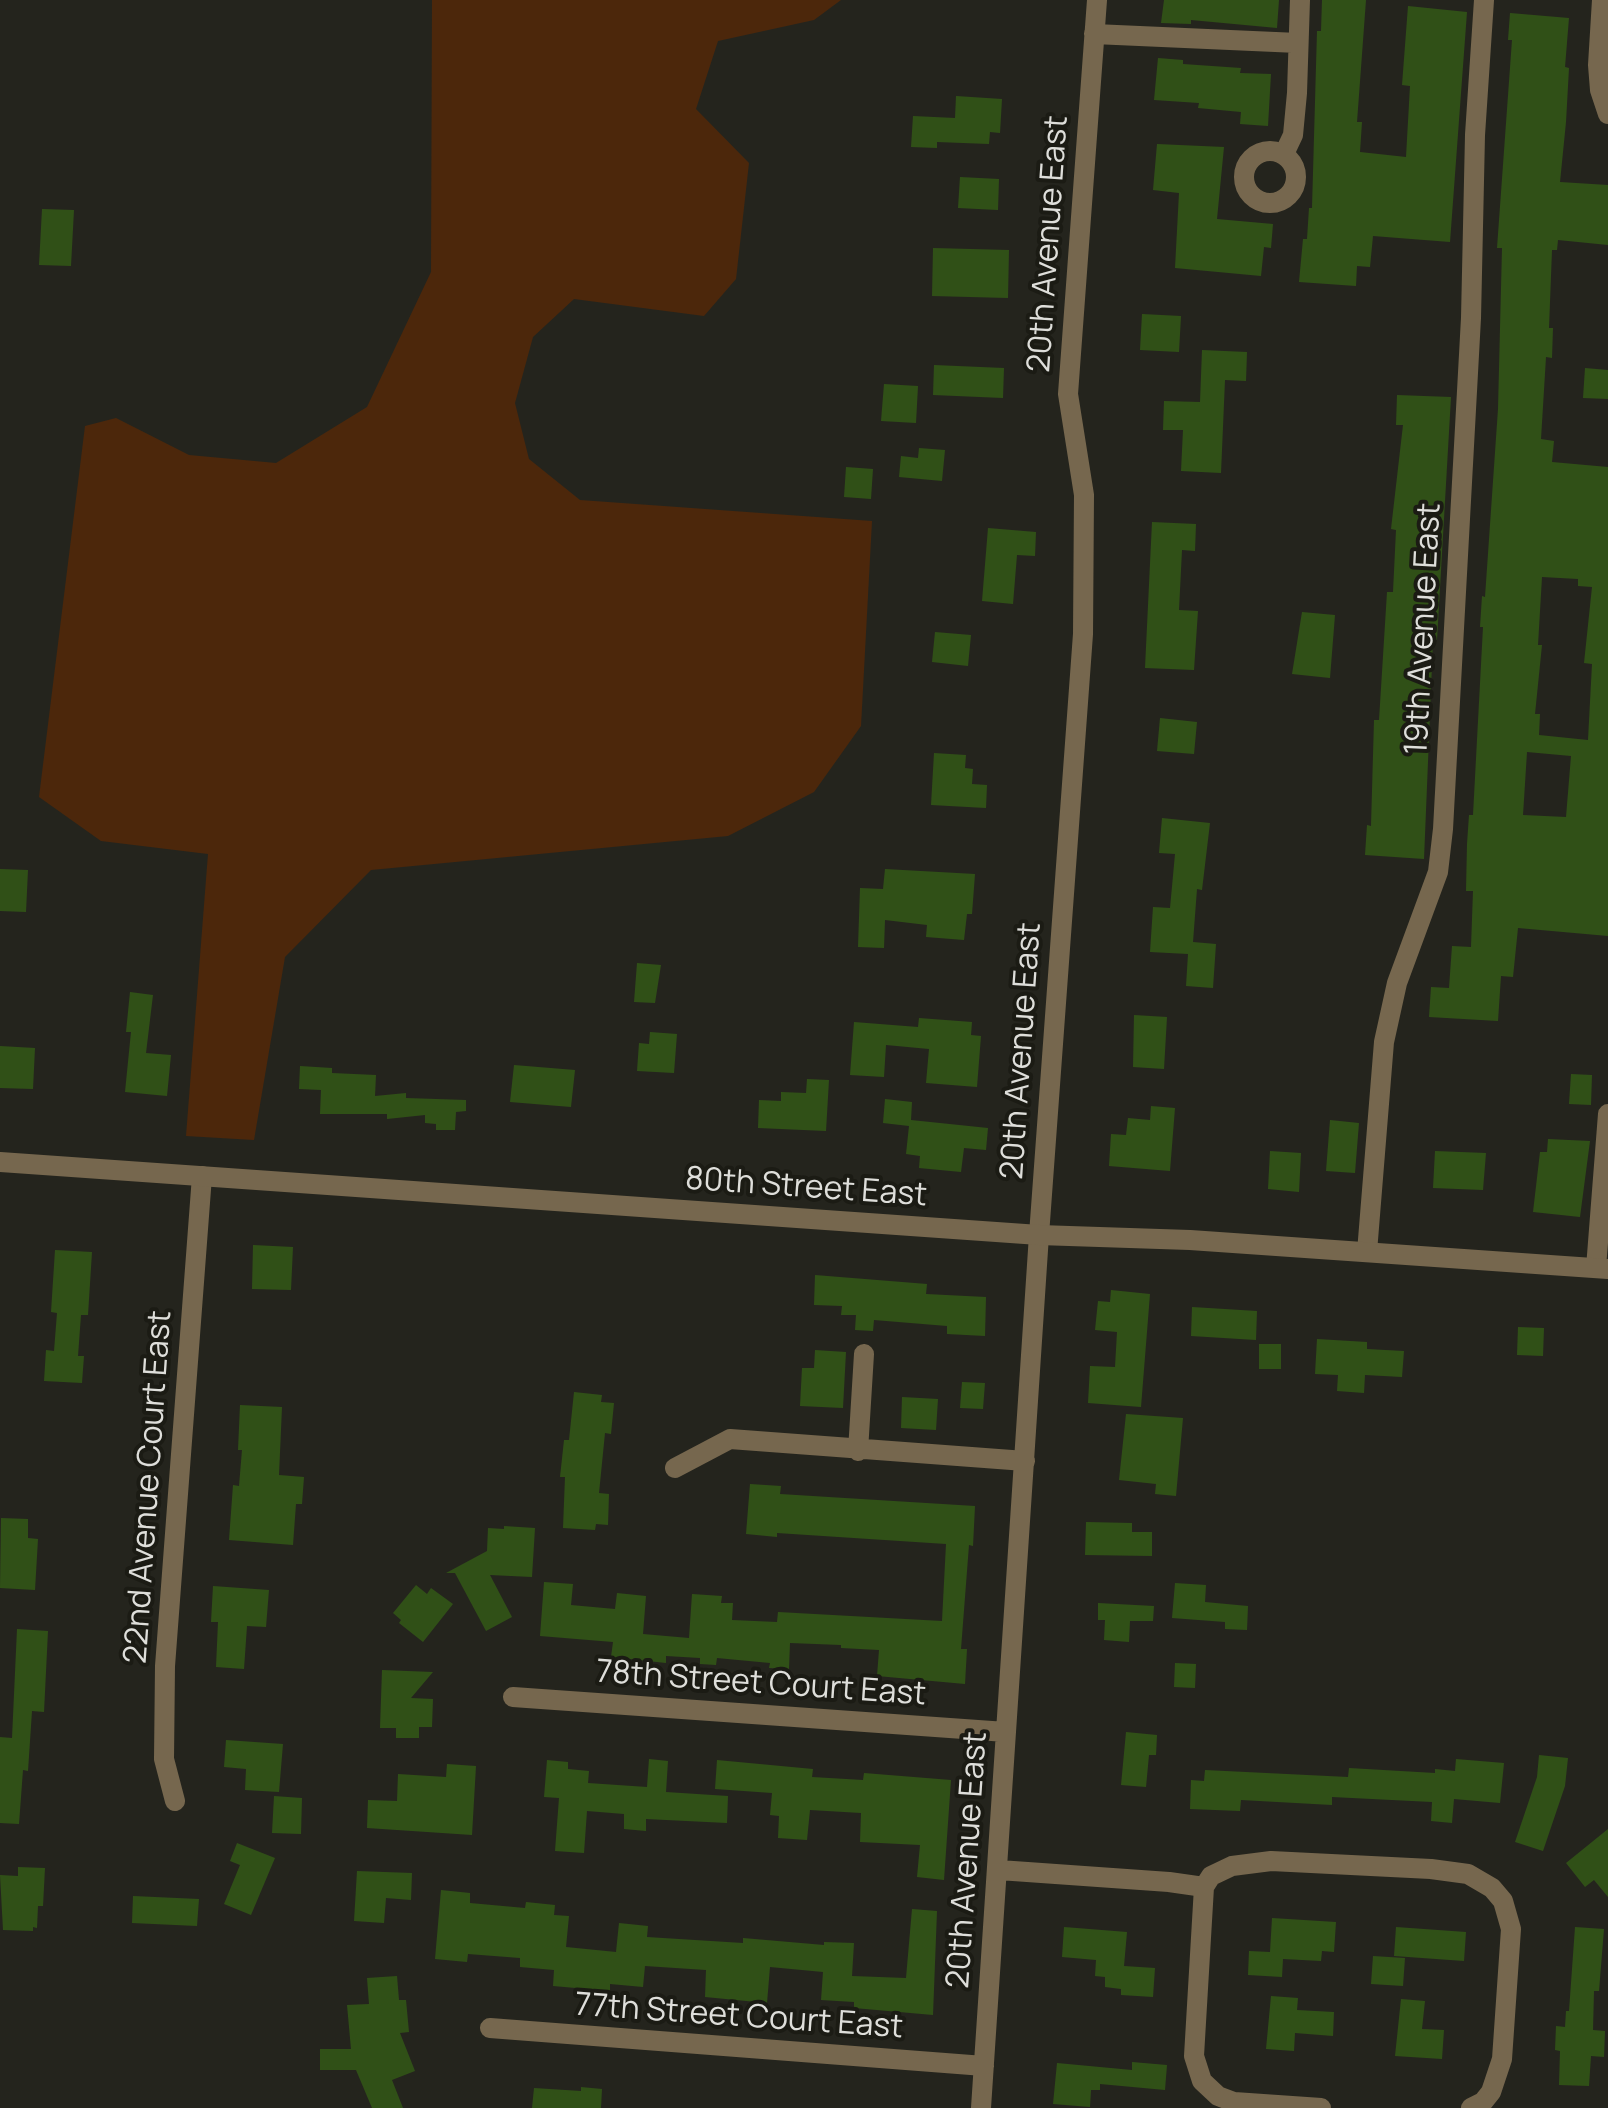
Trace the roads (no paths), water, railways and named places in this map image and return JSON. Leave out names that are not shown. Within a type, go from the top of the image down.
[{"type":"street","name":"20th Avenue East","points":[[981,2108],[1084,634],[1084,495],[1068,394],[1097,0]]},
{"type":"street","points":[[1284,154],[1292,135],[1300,0]]},
{"type":"street","name":"19th Avenue East","points":[[1367,1252],[1384,1042],[1397,983],[1438,872],[1472,318],[1475,135],[1484,0]]},
{"type":"street","points":[[1602,0],[1598,64],[1600,90],[1608,114]]},
{"type":"street","points":[[1094,34],[1298,43]]},
{"type":"street","points":[[1602,1269],[1608,1114]]},
{"type":"street","name":"80th Street East","points":[[0,1162],[1039,1235],[1190,1240],[1602,1269]]},
{"type":"street","name":"22nd Avenue Court East","points":[[176,1801],[164,1758],[164,1666],[202,1176]]},
{"type":"street","points":[[858,1450],[864,1354]]},
{"type":"street","points":[[675,1468],[730,1439],[1025,1462]]},
{"type":"street","name":"78th Street Court East","points":[[513,1696],[1006,1732]]},
{"type":"street","points":[[1321,2108],[1234,2102],[1218,2096],[1202,2081],[1194,2056],[1204,1888],[1211,1876],[1232,1866],[1272,1861],[1431,1868],[1456,1871],[1492,1888],[1503,1900],[1511,1929],[1502,2059],[1491,2092],[1472,2107]]},
{"type":"street","points":[[999,1870],[1204,1888]]},
{"type":"street","name":"77th Street Court East","points":[[490,2028],[984,2066]]}]
